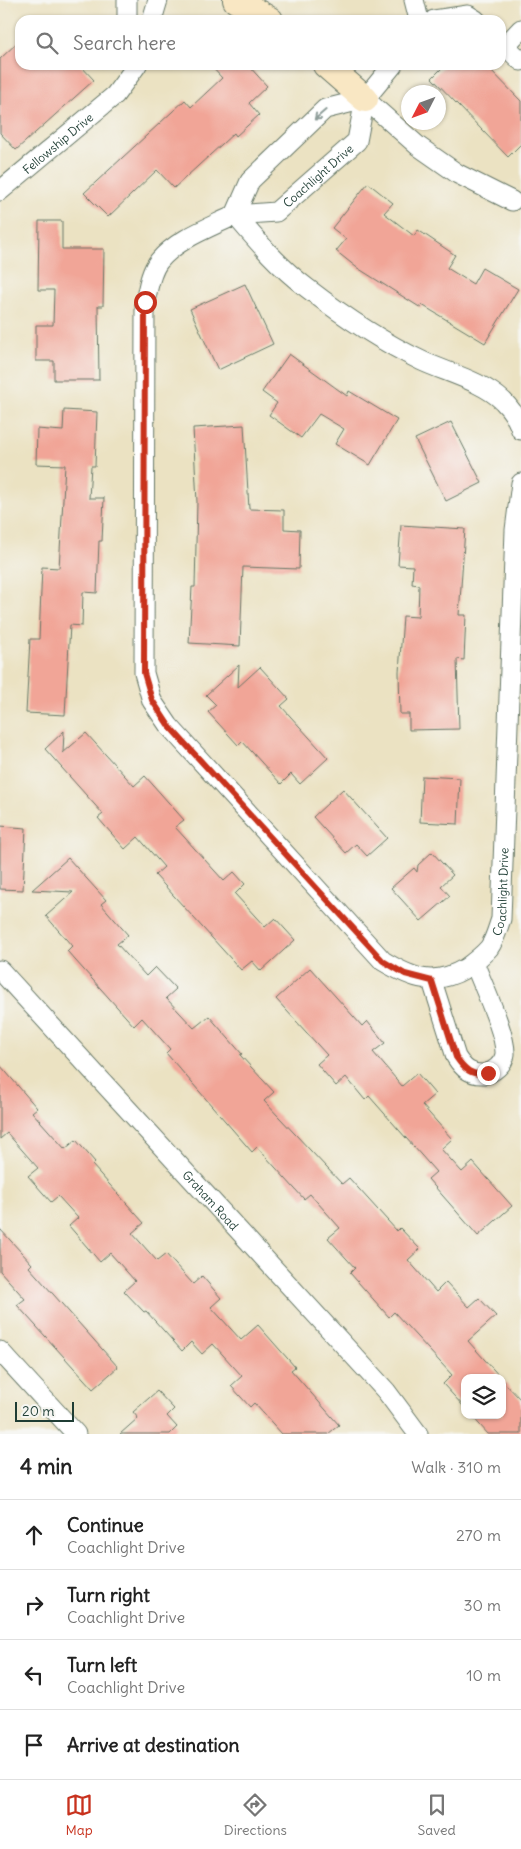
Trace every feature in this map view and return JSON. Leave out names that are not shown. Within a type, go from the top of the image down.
[{"type":"street","points":[[127,0],[127,15]]},
{"type":"street","points":[[154,15],[158,0]]},
{"type":"street","points":[[236,0],[262,15]]},
{"type":"street","points":[[414,0],[418,15]]},
{"type":"street","points":[[506,42],[521,29]]},
{"type":"street","points":[[506,47],[521,61]]},
{"type":"street","points":[[114,95],[119,70]]},
{"type":"street","name":"Fellowship Drive","points":[[0,190],[114,95],[133,70]]},
{"type":"street","points":[[332,70],[418,146],[458,174],[512,201]]},
{"type":"street","points":[[389,70],[365,99],[325,110],[250,181],[235,216],[276,264],[307,289],[359,324],[420,360],[481,386],[503,401],[518,421],[521,430]]},
{"type":"street","name":"Coachlight Drive","points":[[365,99],[357,141],[276,212],[235,216],[179,243],[158,262],[150,281],[147,295],[144,673],[152,700],[169,726],[383,961],[405,974],[432,981],[454,975],[474,962],[490,947],[501,919],[515,530],[521,484]]},
{"type":"street","points":[[432,981],[456,1057],[463,1067],[472,1073],[488,1073],[498,1067],[504,1057],[503,1040],[474,962]]},
{"type":"street","name":"Graham Road","points":[[0,970],[386,1391],[418,1434]]},
{"type":"street","points":[[0,1351],[76,1434]]},
{"type":"building","points":[[15,45],[15,70],[85,70],[94,80],[16,150],[0,133],[0,59]]},
{"type":"building","points":[[215,70],[253,70],[267,86],[249,103],[259,115],[236,136],[234,133],[174,188],[157,170],[108,217],[84,193],[185,100],[191,107],[222,78]]},
{"type":"building","points":[[440,70],[491,70],[521,101],[521,144],[508,157],[446,93],[446,85],[439,85],[432,78]]},
{"type":"building","points":[[368,183],[393,203],[384,213],[414,236],[418,230],[455,255],[447,268],[473,284],[482,268],[518,289],[485,343],[422,305],[421,308],[356,267],[336,251],[346,239],[332,228]]},
{"type":"building","points":[[39,221],[62,221],[62,249],[104,249],[103,306],[98,306],[99,380],[54,380],[54,361],[36,361],[36,325],[53,325],[54,290],[38,290]]},
{"type":"building","points":[[245,284],[273,344],[218,370],[190,309]]},
{"type":"building","points":[[289,354],[347,396],[349,391],[397,420],[370,465],[335,444],[344,429],[319,414],[301,438],[269,415],[277,403],[262,392]]},
{"type":"building","points":[[64,410],[97,412],[95,466],[91,466],[89,498],[104,498],[102,541],[99,541],[97,593],[83,592],[82,626],[70,625],[65,715],[26,713],[30,639],[39,639],[42,567],[59,568],[65,465],[36,464],[37,429],[63,431]]},
{"type":"building","points":[[451,422],[482,483],[446,501],[415,439]]},
{"type":"building","points":[[244,425],[249,509],[284,510],[284,529],[300,530],[299,569],[243,567],[240,646],[189,643],[192,587],[195,587],[197,502],[193,428]]},
{"type":"building","points":[[401,525],[465,529],[459,615],[466,615],[464,660],[457,659],[459,729],[409,730],[409,714],[400,714],[399,672],[403,616],[418,617],[419,585],[412,584],[413,566],[398,565]]},
{"type":"building","points":[[239,665],[238,687],[260,667],[289,699],[281,706],[328,758],[300,784],[291,774],[281,784],[242,741],[238,745],[208,712],[216,705],[206,695]]},
{"type":"building","points":[[64,731],[63,753],[86,733],[134,786],[145,776],[184,820],[175,827],[224,881],[234,872],[245,884],[235,894],[265,927],[275,918],[295,940],[261,971],[252,961],[241,970],[155,875],[164,867],[138,837],[125,849],[98,818],[103,814],[45,749]]},
{"type":"building","points":[[422,776],[460,778],[458,824],[420,822]]},
{"type":"building","points":[[343,789],[387,838],[367,856],[356,844],[346,853],[313,817]]},
{"type":"building","points":[[0,826],[26,828],[23,890],[0,889]]},
{"type":"building","points":[[432,852],[453,875],[441,886],[450,896],[421,921],[391,888],[414,868],[417,872],[418,865]]},
{"type":"building","points":[[68,858],[106,900],[101,904],[128,935],[117,944],[146,976],[155,967],[176,989],[166,998],[194,1028],[209,1016],[242,1054],[240,1055],[274,1092],[264,1101],[342,1184],[349,1178],[397,1231],[400,1228],[420,1249],[408,1260],[436,1292],[446,1282],[469,1307],[479,1298],[496,1316],[468,1341],[497,1374],[461,1374],[461,1404],[443,1384],[452,1375],[394,1312],[389,1317],[350,1273],[355,1268],[328,1238],[340,1228],[310,1194],[304,1199],[257,1147],[252,1152],[166,1053],[170,1049],[142,1018],[134,1026],[67,951],[72,946],[46,916],[73,892],[32,890]]},
{"type":"building","points":[[310,968],[362,1026],[367,1021],[385,1043],[373,1052],[402,1086],[417,1073],[435,1094],[422,1105],[452,1139],[441,1149],[462,1172],[473,1162],[512,1206],[478,1236],[428,1179],[436,1172],[369,1096],[365,1100],[346,1077],[336,1086],[317,1064],[327,1055],[276,999]]},
{"type":"building","points":[[0,1065],[37,1108],[32,1112],[65,1149],[76,1140],[95,1162],[92,1165],[144,1223],[132,1233],[157,1261],[166,1254],[193,1284],[202,1276],[221,1298],[211,1307],[241,1340],[258,1325],[295,1367],[291,1370],[339,1425],[328,1434],[282,1434],[254,1403],[250,1407],[231,1386],[242,1376],[213,1344],[202,1354],[191,1342],[182,1351],[146,1311],[144,1312],[124,1291],[135,1281],[110,1253],[100,1262],[69,1226],[78,1218],[58,1196],[51,1202],[28,1176],[38,1168],[7,1133],[0,1139]]},
{"type":"building","points":[[0,1229],[32,1264],[29,1267],[118,1367],[93,1389],[17,1305],[25,1299],[0,1271]]},
{"type":"building","points":[[506,1384],[521,1400],[521,1434],[488,1434],[475,1419],[506,1419]]},
{"type":"building","points":[[157,1391],[174,1409],[167,1416],[177,1427],[170,1434],[120,1434],[138,1418],[133,1412]]},
{"type":"route","points":[[145,302],[144,673],[152,700],[169,726],[383,961],[405,974],[432,981],[456,1057],[469,1072],[488,1073]]}]
